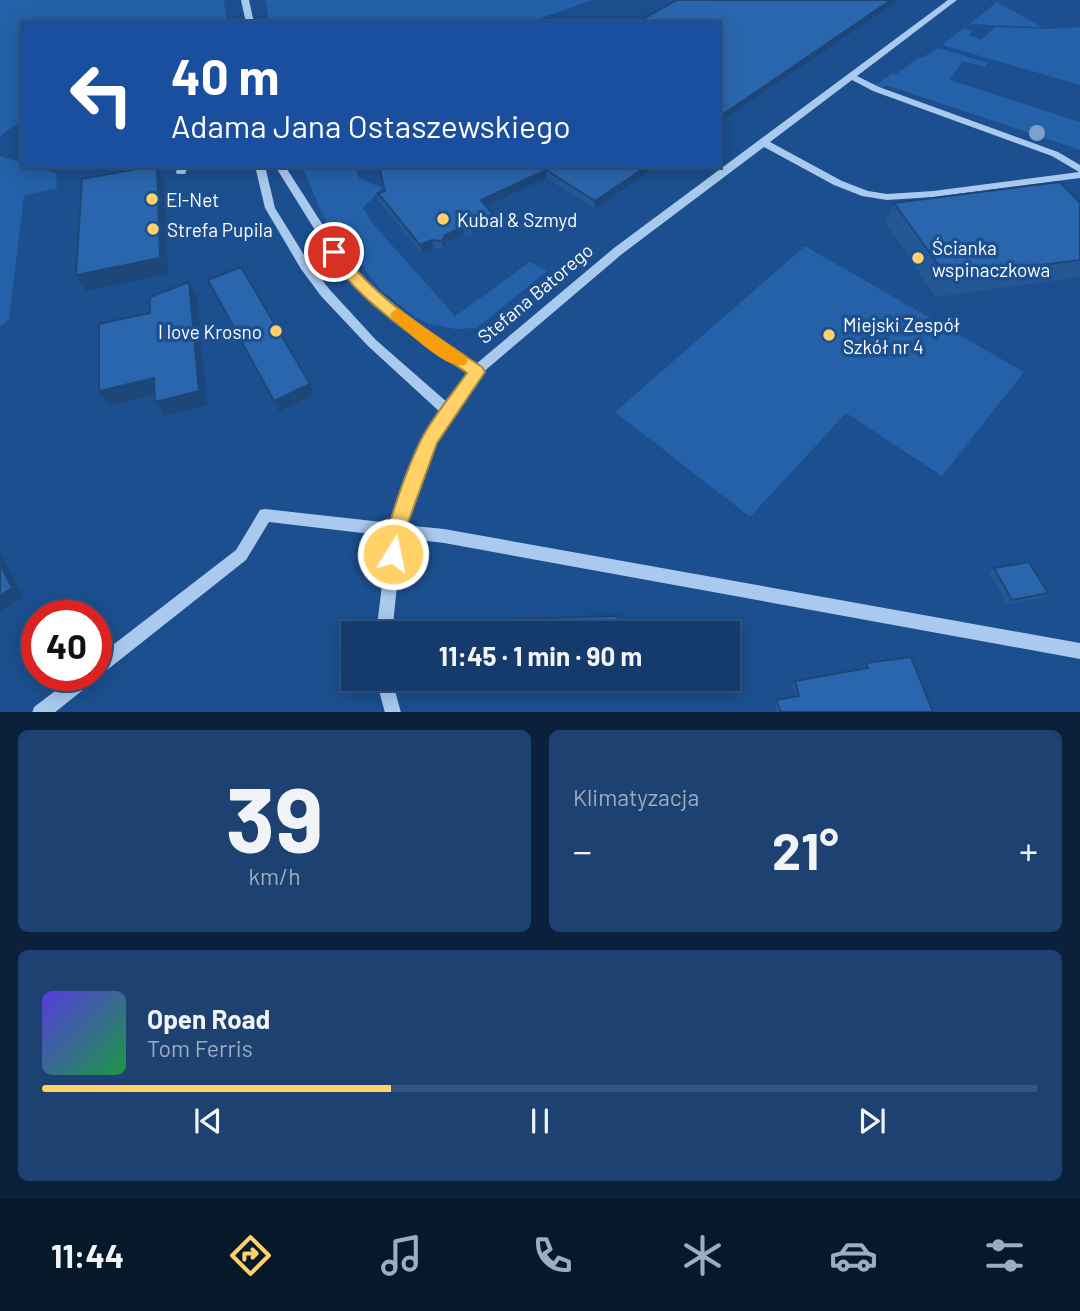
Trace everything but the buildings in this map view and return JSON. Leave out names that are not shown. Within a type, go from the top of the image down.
[{"type":"street","points":[[245,0],[250,21]]},
{"type":"street","name":"Stefana Batorego","points":[[396,528],[430,440],[477,372],[608,259],[953,0]]},
{"type":"street","points":[[851,76],[876,89],[1055,154],[1080,169]]},
{"type":"street","points":[[764,143],[838,183],[866,194],[887,197],[933,194],[1080,175]]},
{"type":"street","points":[[260,168],[268,205],[303,265],[336,305],[377,347],[448,411]]},
{"type":"street","points":[[281,168],[347,272],[435,346],[477,372]]},
{"type":"street","points":[[112,656],[241,555],[265,514],[396,528],[582,559],[1080,651]]},
{"type":"street","points":[[385,621],[396,528]]},
{"type":"street","points":[[40,712],[67,691]]},
{"type":"street","points":[[387,691],[393,712]]},
{"type":"shaded area","points":[[0,0],[224,0],[227,21],[21,21],[21,121],[0,136]]},
{"type":"shaded area","points":[[266,0],[592,0],[534,21],[269,21]]},
{"type":"shaded area","points":[[997,2],[1042,27],[969,24]]},
{"type":"shaded area","points":[[995,27],[1080,27],[1080,85],[942,45],[964,28],[972,31],[969,35],[981,40]]},
{"type":"shaded area","points":[[938,48],[988,63],[985,67],[962,61],[950,80],[1080,122],[1080,150],[886,85],[882,88],[876,85],[892,73],[896,74],[919,57],[922,58]]},
{"type":"shaded area","points":[[0,156],[21,162],[21,168],[40,168],[56,173],[57,189],[24,195],[9,319],[0,327]]},
{"type":"shaded area","points":[[303,168],[355,168],[359,178],[382,188],[363,208],[373,224],[455,316],[530,262],[547,271],[477,328],[455,329],[429,324],[416,318],[381,290],[324,218]]},
{"type":"shaded area","points":[[805,246],[1024,372],[942,476],[846,413],[750,517],[615,412]]},
{"type":"slow traffic","points":[[397,314],[435,346],[460,361]]},
{"type":"place","name":"El-Net","points":[[152,199]]},
{"type":"place","name":"Kubal & Szmyd","points":[[443,219]]},
{"type":"place","name":"Strefa Pupila","points":[[153,229]]},
{"type":"place","name":"Ścianka wspinaczkowa","points":[[918,258]]},
{"type":"place","name":"I love Krosno","points":[[276,331]]},
{"type":"place","name":"Miejski Zespół Szkół nr 4","points":[[829,335]]},
{"type":"route","points":[[334,252],[347,272],[435,346],[477,372],[430,440],[396,528],[393,554]]}]
